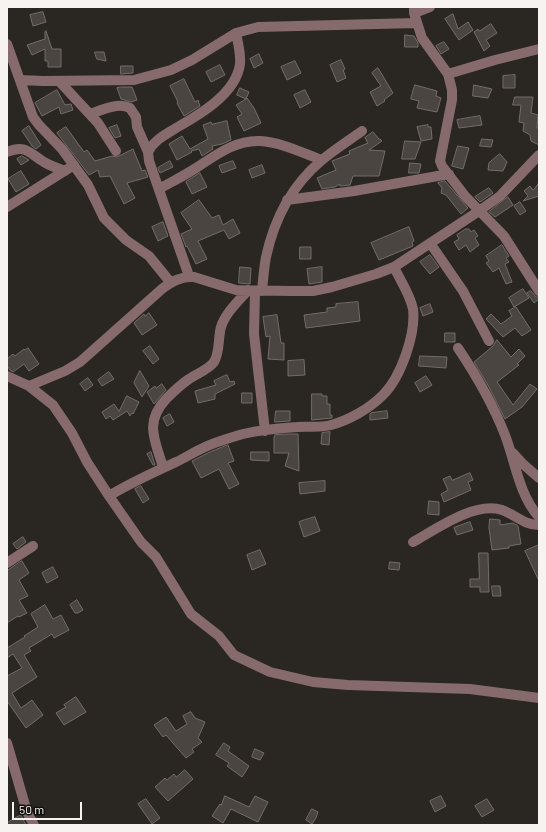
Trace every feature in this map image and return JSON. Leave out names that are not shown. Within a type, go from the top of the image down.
[{"type":"street","points":[[20,80],[134,80],[171,70],[192,60],[236,33],[258,27],[415,14],[430,7]]},
{"type":"street","points":[[415,14],[422,38],[448,74],[452,90],[452,100],[440,161],[465,196],[504,236],[518,255],[539,291]]},
{"type":"street","points":[[148,152],[151,145],[160,138],[202,112],[217,101],[228,90],[240,65],[240,54],[236,33]]},
{"type":"street","points":[[7,44],[33,117],[62,149],[74,165],[88,185],[104,218],[126,240],[149,256],[171,283]]},
{"type":"street","points":[[448,74],[539,49]]},
{"type":"street","points":[[59,81],[90,114],[104,131],[116,150]]},
{"type":"street","points":[[90,114],[123,106],[130,108],[136,117],[137,127],[148,152],[149,161],[189,276]]},
{"type":"street","points":[[265,431],[254,334],[255,291],[280,214],[287,200],[307,174],[322,160],[362,131]]},
{"type":"street","points":[[159,189],[221,152],[236,145],[245,143],[261,141],[284,146],[322,160]]},
{"type":"street","points":[[7,152],[25,149],[44,162],[65,171]]},
{"type":"street","points":[[29,386],[65,371],[80,362],[109,338],[163,288],[176,279],[189,276],[236,290],[313,290],[332,287],[394,267],[500,196],[539,155]]},
{"type":"street","points":[[7,207],[74,165]]},
{"type":"street","points":[[287,200],[354,191],[449,174]]},
{"type":"street","points":[[430,243],[462,290],[489,341]]},
{"type":"street","points":[[109,496],[163,467],[220,441],[245,434],[332,424],[370,407],[384,394],[398,373],[410,344],[414,320],[412,307],[394,267]]},
{"type":"street","points":[[163,467],[153,430],[154,415],[160,405],[175,389],[211,366],[215,361],[221,326],[224,320],[255,291]]},
{"type":"street","points":[[458,348],[486,393],[504,434],[521,484],[528,500],[539,517]]},
{"type":"street","points":[[7,376],[29,386],[53,405],[72,433],[87,462],[109,496],[141,542],[156,557],[191,614],[219,636],[234,655],[270,672],[314,682],[348,685],[470,689],[539,698]]},
{"type":"street","points":[[509,449],[539,478]]},
{"type":"street","points":[[413,542],[459,516],[475,510],[501,510],[528,524],[539,525]]},
{"type":"street","points":[[7,563],[33,546]]},
{"type":"street","points":[[8,750],[27,812],[34,825]]},
{"type":"building","points":[[43,12],[46,22],[33,26],[30,15]]},
{"type":"building","points":[[453,14],[458,29],[468,22],[473,30],[459,40],[445,19]]},
{"type":"building","points":[[491,24],[497,33],[486,40],[490,46],[484,51],[474,32],[478,29],[479,31]]},
{"type":"building","points":[[46,31],[52,49],[61,49],[61,67],[48,67],[48,61],[45,61],[45,49],[32,55],[27,45],[45,39]]},
{"type":"building","points":[[405,35],[414,36],[418,43],[418,47],[405,47]]},
{"type":"building","points":[[444,42],[449,49],[441,54],[436,46]]},
{"type":"building","points":[[95,52],[104,52],[106,61],[97,59]]},
{"type":"building","points":[[259,54],[263,63],[254,68],[250,59]]},
{"type":"building","points":[[341,60],[345,69],[343,70],[346,78],[337,82],[330,65]]},
{"type":"building","points":[[295,61],[301,73],[287,80],[281,67]]},
{"type":"building","points":[[220,65],[225,75],[211,82],[206,72]]},
{"type":"building","points":[[121,66],[133,66],[133,73],[121,74]]},
{"type":"building","points":[[378,68],[393,93],[377,106],[370,92],[381,86],[372,73]]},
{"type":"building","points":[[515,75],[515,88],[503,88],[503,76]]},
{"type":"building","points":[[184,79],[195,102],[198,100],[200,106],[184,116],[170,86]]},
{"type":"building","points":[[415,85],[437,91],[436,96],[441,98],[437,112],[417,108],[419,101],[411,99]]},
{"type":"building","points":[[474,85],[492,89],[488,98],[473,96]]},
{"type":"building","points":[[132,87],[137,100],[131,102],[121,99],[117,88]]},
{"type":"building","points":[[240,88],[249,92],[246,99],[237,95]]},
{"type":"building","points":[[57,90],[65,105],[71,104],[73,110],[61,114],[59,107],[42,116],[35,103]]},
{"type":"building","points":[[305,90],[311,102],[300,108],[294,95]]},
{"type":"building","points":[[515,97],[533,97],[531,113],[538,115],[537,128],[539,128],[539,145],[531,141],[530,135],[523,131],[524,123],[519,122],[521,105],[513,105]]},
{"type":"building","points":[[247,98],[254,108],[261,123],[244,131],[237,117],[242,114],[236,105]]},
{"type":"building","points":[[480,116],[482,125],[459,128],[457,120]]},
{"type":"building","points":[[227,121],[231,140],[212,146],[213,149],[202,156],[199,149],[191,151],[192,152],[177,160],[169,144],[182,136],[190,149],[208,139],[203,125],[211,122],[212,124]]},
{"type":"building","points":[[117,125],[121,136],[115,138],[109,128]]},
{"type":"building","points":[[428,125],[428,127],[431,127],[432,139],[421,141],[417,127]]},
{"type":"building","points":[[29,126],[41,145],[36,149],[32,146],[22,131]]},
{"type":"building","points":[[66,127],[84,152],[87,150],[95,161],[112,156],[117,157],[133,149],[142,171],[145,170],[148,177],[127,183],[135,198],[124,204],[110,176],[100,177],[98,170],[89,175],[57,133]]},
{"type":"building","points":[[373,132],[382,141],[369,150],[385,151],[379,176],[353,176],[350,185],[340,186],[340,184],[335,187],[322,189],[317,178],[336,170],[332,161],[350,154],[349,151],[368,143],[365,138]]},
{"type":"building","points":[[482,139],[493,140],[491,147],[480,146]]},
{"type":"building","points":[[405,141],[421,142],[415,159],[402,159]]},
{"type":"building","points":[[458,146],[469,148],[463,169],[452,166]]},
{"type":"building","points":[[500,154],[507,162],[503,171],[488,170],[489,163]]},
{"type":"building","points":[[22,156],[29,160],[21,165],[17,159]]},
{"type":"building","points":[[170,161],[173,167],[160,173],[158,168]]},
{"type":"building","points":[[233,161],[236,168],[222,173],[219,166]]},
{"type":"building","points":[[410,163],[421,164],[419,173],[409,173]]},
{"type":"building","points":[[262,165],[265,173],[252,178],[249,170]]},
{"type":"building","points":[[21,171],[29,184],[16,192],[8,179]]},
{"type":"building","points":[[200,173],[207,187],[192,194],[186,182]]},
{"type":"building","points":[[445,181],[468,208],[461,214],[446,195],[441,193],[442,188],[438,183]]},
{"type":"building","points":[[539,183],[539,196],[523,201],[528,196],[524,191],[530,186],[533,190]]},
{"type":"building","points":[[489,188],[493,193],[480,202],[475,197]]},
{"type":"building","points":[[508,197],[513,205],[495,217],[489,212]]},
{"type":"building","points":[[199,200],[212,218],[219,215],[223,225],[233,219],[240,233],[229,239],[224,230],[198,241],[207,259],[196,264],[187,246],[186,247],[181,234],[192,229],[181,213]]},
{"type":"building","points":[[520,202],[526,211],[520,215],[514,206]]},
{"type":"building","points":[[163,222],[168,236],[158,241],[152,227]]},
{"type":"building","points":[[409,227],[414,241],[412,242],[413,246],[379,260],[371,243]]},
{"type":"building","points":[[466,229],[469,229],[471,232],[474,230],[478,236],[475,238],[479,245],[470,252],[466,245],[459,250],[454,242],[459,239],[457,235]]},
{"type":"building","points":[[502,245],[509,256],[506,258],[509,262],[505,264],[512,282],[506,284],[499,268],[493,272],[486,263],[489,261],[486,256]]},
{"type":"building","points":[[300,247],[311,247],[311,259],[300,259]]},
{"type":"building","points":[[430,255],[439,267],[430,274],[420,262]]},
{"type":"building","points":[[240,267],[251,268],[250,284],[239,283]]},
{"type":"building","points":[[322,267],[322,282],[309,284],[307,269]]},
{"type":"building","points":[[523,289],[529,298],[514,307],[509,298]]},
{"type":"building","points":[[531,291],[536,297],[539,297],[539,299],[534,303],[527,293]]},
{"type":"building","points":[[358,302],[360,321],[306,328],[304,315],[327,312],[327,308],[336,307],[336,304]]},
{"type":"building","points":[[430,304],[433,312],[423,316],[420,308]]},
{"type":"building","points":[[516,307],[531,330],[522,336],[515,328],[503,337],[486,319],[491,314],[501,324],[512,316],[509,311]]},
{"type":"building","points":[[149,313],[157,325],[142,335],[134,323],[144,314],[145,316]]},
{"type":"building","points":[[277,315],[281,343],[284,343],[284,360],[268,359],[270,336],[266,337],[263,317]]},
{"type":"building","points":[[445,333],[455,333],[455,342],[445,342]]},
{"type":"building","points":[[497,340],[511,357],[519,349],[525,356],[517,364],[519,365],[497,382],[513,405],[530,384],[537,389],[522,407],[505,419],[489,387],[474,362],[493,346]]},
{"type":"building","points":[[150,346],[159,359],[153,364],[143,351]]},
{"type":"building","points":[[28,348],[39,364],[29,371],[24,364],[13,372],[10,370],[7,366],[7,359],[13,354],[15,356],[24,349],[25,350]]},
{"type":"building","points":[[420,356],[447,357],[446,368],[419,366]]},
{"type":"building","points":[[304,360],[305,375],[288,376],[288,361]]},
{"type":"building","points":[[140,371],[149,386],[142,397],[134,383]]},
{"type":"building","points":[[109,372],[114,379],[102,386],[98,380]]},
{"type":"building","points":[[227,375],[230,382],[234,381],[235,384],[215,394],[215,399],[198,403],[195,391],[216,385],[214,381]]},
{"type":"building","points":[[426,376],[432,385],[420,392],[415,383]]},
{"type":"building","points":[[88,378],[93,385],[85,391],[80,384]]},
{"type":"building","points":[[162,384],[166,390],[154,404],[147,392],[155,386],[156,388]]},
{"type":"building","points":[[242,393],[252,393],[252,403],[242,403]]},
{"type":"building","points":[[312,394],[322,394],[322,396],[327,396],[327,404],[330,404],[330,415],[332,415],[332,418],[312,420]]},
{"type":"building","points":[[127,396],[139,402],[133,414],[132,413],[130,416],[127,411],[113,420],[110,416],[106,419],[102,412],[114,404],[119,411]]},
{"type":"building","points":[[276,411],[290,411],[290,421],[275,422]]},
{"type":"building","points":[[387,411],[388,418],[370,420],[371,413]]},
{"type":"building","points":[[170,414],[174,422],[167,426],[163,418]]},
{"type":"building","points":[[330,432],[329,445],[321,444],[322,433]]},
{"type":"building","points":[[298,434],[299,471],[285,466],[289,453],[274,453],[275,435]]},
{"type":"building","points":[[228,445],[234,461],[228,463],[239,484],[229,489],[219,469],[201,478],[192,461]]},
{"type":"building","points":[[151,452],[155,465],[153,465],[147,454]]},
{"type":"building","points":[[251,452],[269,452],[269,461],[251,460]]},
{"type":"building","points":[[470,473],[473,480],[468,482],[471,490],[444,502],[441,494],[448,490],[443,479],[450,476],[452,480]]},
{"type":"building","points":[[325,481],[325,491],[300,494],[299,483]]},
{"type":"building","points":[[141,486],[149,499],[143,503],[135,489]]},
{"type":"building","points":[[429,501],[439,502],[439,515],[428,514]]},
{"type":"building","points":[[315,517],[320,531],[304,537],[299,522]]},
{"type":"building","points":[[490,519],[500,520],[500,525],[513,523],[518,526],[521,544],[509,546],[509,548],[492,550],[489,528]]},
{"type":"building","points":[[470,522],[473,530],[457,535],[454,528]]},
{"type":"building","points":[[23,537],[26,542],[17,549],[13,544]]},
{"type":"building","points":[[539,545],[539,581],[525,551]]},
{"type":"building","points":[[260,550],[266,564],[252,570],[247,555]]},
{"type":"building","points":[[479,553],[488,553],[489,592],[480,592],[480,587],[470,587],[470,579],[479,579]]},
{"type":"building","points":[[22,561],[29,573],[19,580],[28,596],[19,600],[27,613],[19,617],[18,616],[7,623],[7,571]]},
{"type":"building","points":[[390,562],[400,563],[399,570],[389,569]]},
{"type":"building","points":[[53,567],[58,577],[47,583],[42,573]]},
{"type":"building","points":[[492,586],[500,586],[501,596],[493,596]]},
{"type":"building","points":[[77,600],[83,610],[75,613],[70,605]]},
{"type":"building","points":[[45,605],[53,619],[61,615],[69,630],[54,638],[52,634],[29,648],[31,651],[24,655],[37,677],[12,693],[21,708],[32,700],[43,715],[26,728],[7,701],[7,676],[22,668],[13,654],[7,658],[7,648],[38,627],[31,614]]},
{"type":"building","points":[[76,697],[86,712],[64,725],[56,713],[66,707],[64,705]]},
{"type":"building","points":[[191,712],[195,718],[205,722],[198,738],[202,742],[192,749],[194,752],[186,758],[166,735],[163,737],[154,725],[166,717],[176,731],[187,724],[183,716]]},
{"type":"building","points":[[224,743],[230,747],[228,751],[249,766],[242,777],[227,766],[229,763],[216,755]]},
{"type":"building","points":[[255,749],[264,753],[260,760],[252,757]]},
{"type":"building","points":[[185,770],[193,779],[168,801],[155,787],[165,778],[167,780],[174,774],[176,777]]},
{"type":"building","points":[[225,796],[249,807],[255,796],[268,802],[258,822],[231,809],[223,823],[212,816],[220,804],[221,805]]},
{"type":"building","points":[[441,796],[446,806],[435,812],[430,801]]},
{"type":"building","points":[[146,799],[160,818],[152,824],[138,804]]},
{"type":"building","points":[[487,799],[494,810],[482,817],[475,806]]},
{"type":"building","points":[[312,809],[318,812],[312,824],[306,820]]},
{"type":"building","points":[[21,815],[26,825],[7,825],[7,823]]}]
